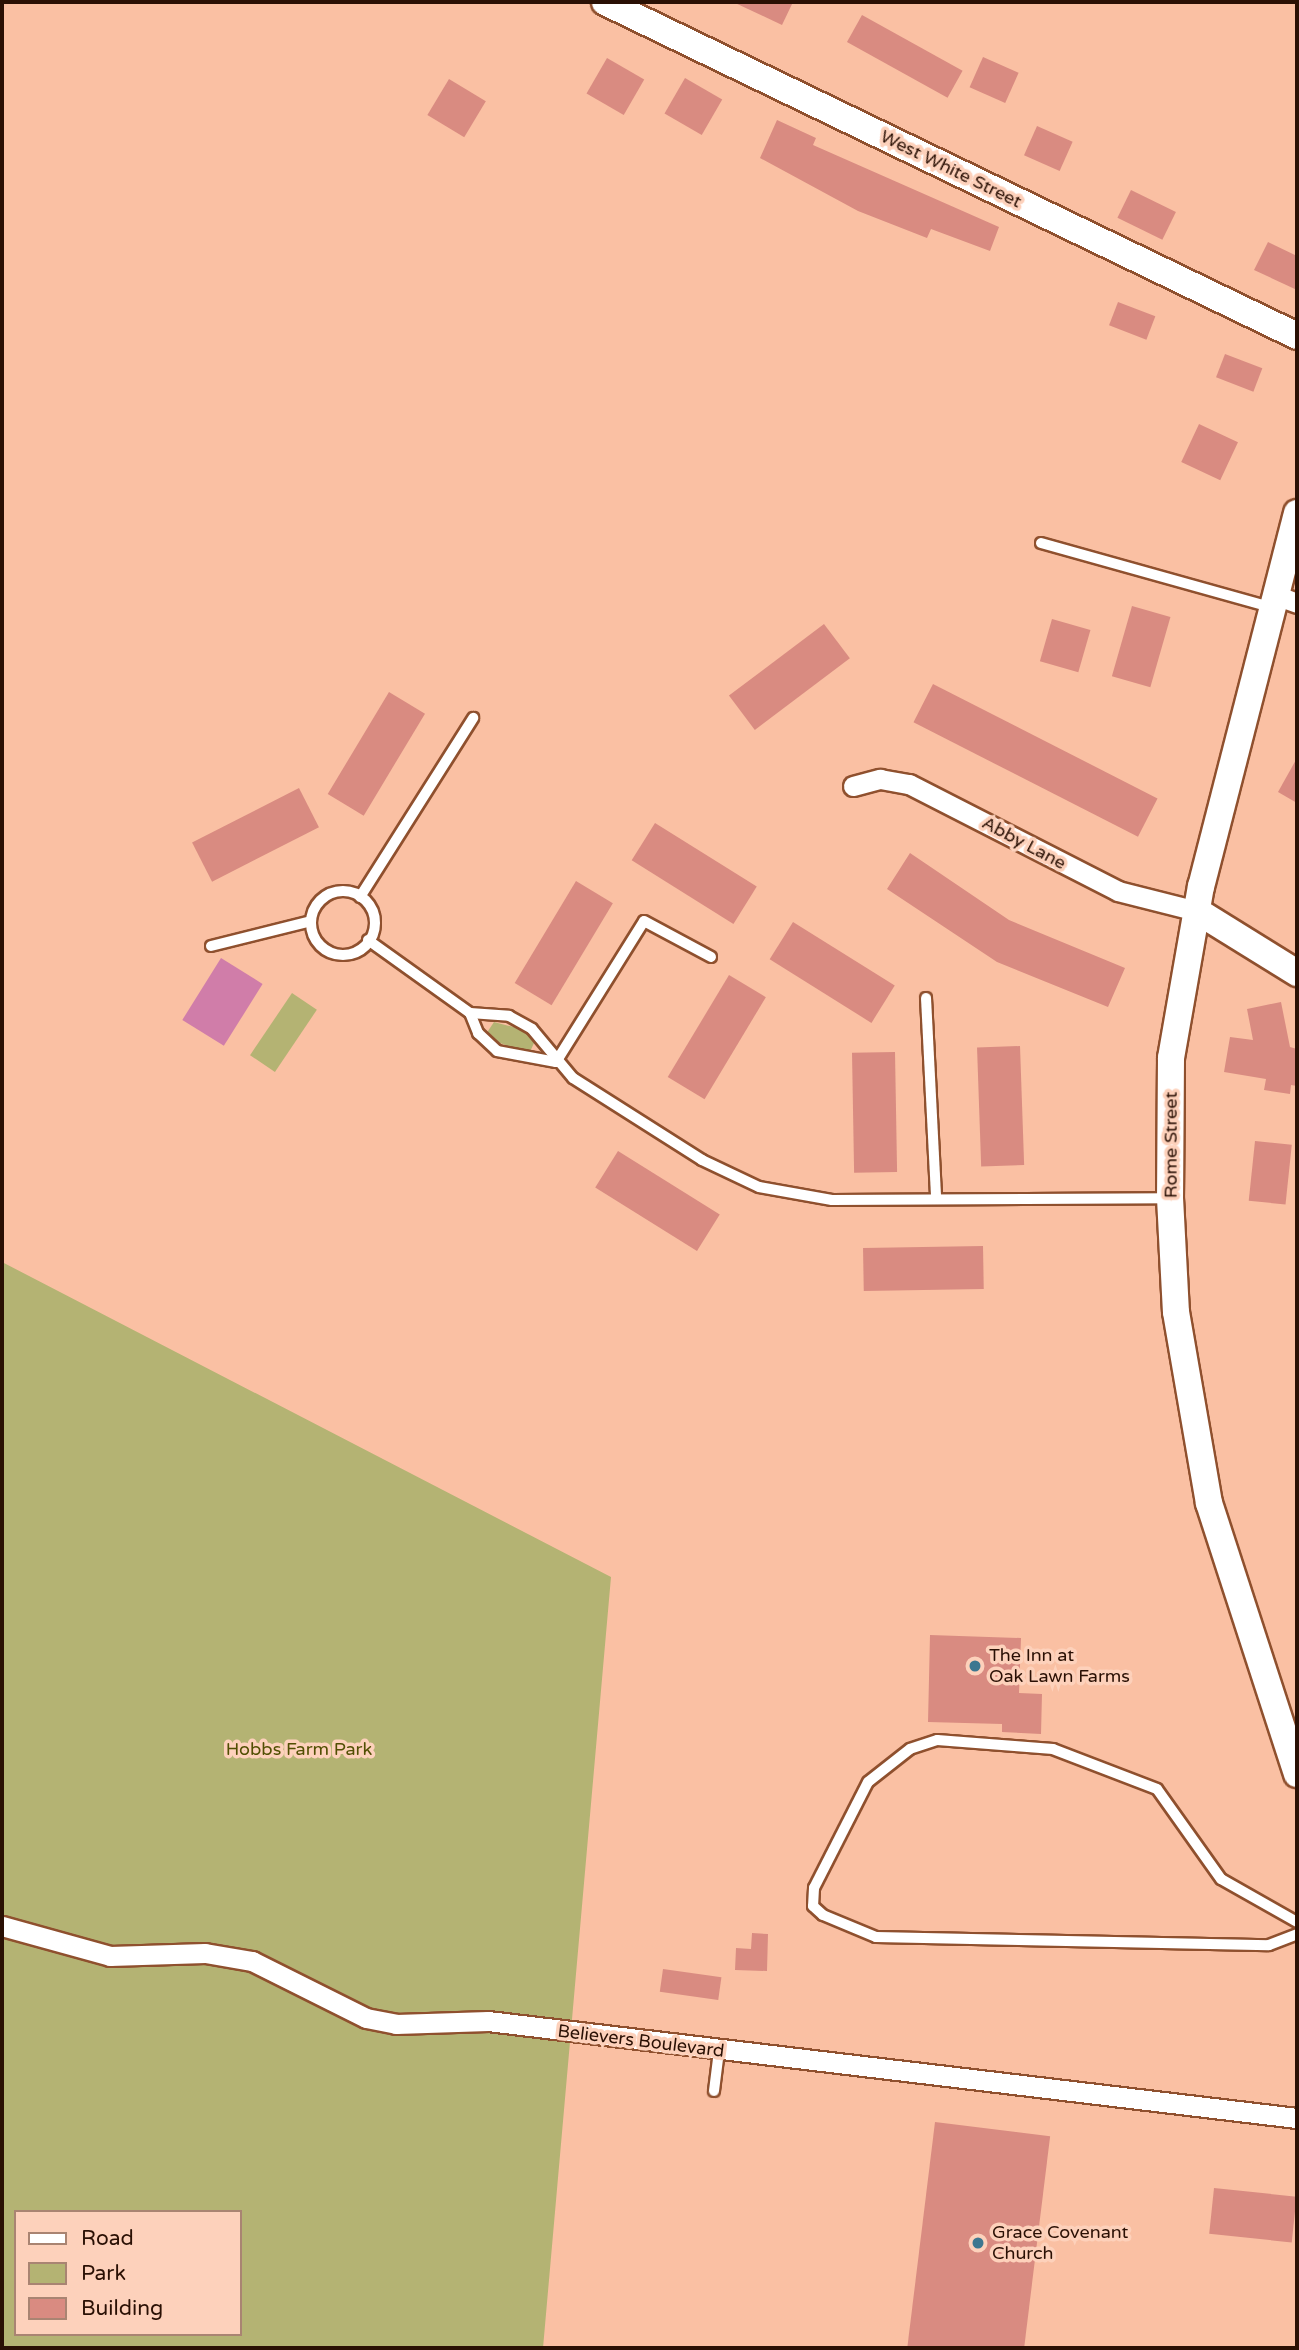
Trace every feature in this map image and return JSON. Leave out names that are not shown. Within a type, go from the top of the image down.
[{"type":"street","name":"West White Street","points":[[605,2],[1297,336]]},
{"type":"street","name":"Rome Street","points":[[1297,513],[1283,602],[1197,911],[1171,1058],[1170,1198],[1177,1312],[1209,1503],[1297,1774]]},
{"type":"street","name":"Abby Lane","points":[[853,786],[880,779],[909,784],[1118,891],[1197,911]]},
{"type":"street","points":[[1197,911],[1297,973]]},
{"type":"street","name":"Believers Boulevard","points":[[2,1926],[110,1956],[205,1952],[252,1961],[366,2018],[396,2024],[488,2021],[719,2051],[1297,2118]]},
{"type":"lane","points":[[1041,543],[1283,602]]},
{"type":"lane","points":[[360,897],[473,718]]},
{"type":"lane","points":[[211,946],[311,921],[329,894],[360,897]]},
{"type":"lane","points":[[311,921],[317,940],[334,953],[356,952],[369,940],[375,920],[360,897]]},
{"type":"lane","points":[[556,1062],[644,921],[711,957]]},
{"type":"lane","points":[[369,940],[470,1013],[509,1016],[532,1029],[556,1062],[702,1160],[759,1187],[832,1200],[936,1197],[1170,1198]]},
{"type":"lane","points":[[926,998],[936,1197]]},
{"type":"lane","points":[[470,1013],[478,1033],[498,1051],[556,1062]]},
{"type":"lane","points":[[1297,1922],[1222,1879],[1157,1789],[1053,1749],[937,1740],[913,1747],[868,1782],[823,1867],[813,1906],[876,1937],[1269,1945],[1297,1934]]},
{"type":"lane","points":[[714,2091],[719,2051]]},
{"type":"green space","points":[[292,993],[317,1010],[275,1072],[250,1055]]},
{"type":"green space","points":[[494,1022],[525,1030],[534,1043],[529,1054],[484,1037]]},
{"type":"green space","name":"Hobbs Farm Park","points":[[2,1262],[611,1577],[543,2348],[2,2348]]},
{"type":"shaded area","points":[[221,958],[263,984],[224,1046],[182,1020]]},
{"type":"building","points":[[733,2],[793,2],[782,25]]},
{"type":"building","points":[[862,15],[963,71],[948,98],[847,42]]},
{"type":"building","points":[[983,57],[1019,73],[1005,103],[970,87]]},
{"type":"building","points":[[607,58],[644,80],[624,115],[586,94]]},
{"type":"building","points":[[685,78],[722,100],[702,135],[664,114]]},
{"type":"building","points":[[449,79],[486,101],[464,137],[427,115]]},
{"type":"building","points":[[777,120],[816,138],[813,145],[999,227],[990,251],[931,229],[927,238],[858,211],[760,158]]},
{"type":"building","points":[[1037,126],[1073,142],[1060,171],[1024,155]]},
{"type":"building","points":[[1131,190],[1176,212],[1162,240],[1117,218]]},
{"type":"building","points":[[1268,242],[1297,256],[1297,290],[1254,270]]},
{"type":"building","points":[[1118,302],[1155,316],[1146,340],[1109,325]]},
{"type":"building","points":[[1225,354],[1262,368],[1253,392],[1216,377]]},
{"type":"building","points":[[1199,424],[1238,442],[1220,480],[1181,462]]},
{"type":"building","points":[[1132,606],[1170,617],[1150,687],[1112,676]]},
{"type":"building","points":[[1052,619],[1090,630],[1078,672],[1040,661]]},
{"type":"building","points":[[824,624],[850,658],[755,730],[729,696]]},
{"type":"building","points":[[933,684],[1158,798],[1138,837],[913,722]]},
{"type":"building","points":[[389,692],[425,714],[364,816],[328,794]]},
{"type":"building","points":[[1297,758],[1297,803],[1278,792]]},
{"type":"building","points":[[299,788],[319,827],[212,882],[192,842]]},
{"type":"building","points":[[655,823],[757,887],[733,924],[632,860]]},
{"type":"building","points":[[910,853],[1009,920],[1125,968],[1108,1007],[997,962],[887,889]]},
{"type":"building","points":[[576,881],[613,903],[552,1005],[515,983]]},
{"type":"building","points":[[793,922],[895,986],[871,1023],[770,959]]},
{"type":"building","points":[[729,975],[766,997],[705,1099],[668,1077]]},
{"type":"building","points":[[1281,1002],[1290,1047],[1297,1049],[1297,1086],[1291,1085],[1290,1094],[1264,1090],[1266,1079],[1224,1072],[1230,1037],[1253,1040],[1247,1009]]},
{"type":"building","points":[[1020,1046],[1024,1165],[981,1166],[977,1048]]},
{"type":"building","points":[[895,1052],[897,1172],[854,1173],[852,1053]]},
{"type":"building","points":[[1255,1141],[1292,1145],[1286,1205],[1249,1201]]},
{"type":"building","points":[[618,1151],[720,1215],[697,1251],[595,1187]]},
{"type":"building","points":[[983,1246],[984,1289],[864,1291],[863,1248]]},
{"type":"building","name":"The Inn at Oak Lawn Farms","points":[[930,1635],[1021,1638],[1019,1693],[1042,1694],[1041,1734],[1002,1732],[1002,1724],[928,1722]]},
{"type":"building","points":[[752,1933],[768,1934],[767,1971],[735,1970],[736,1948],[751,1949]]},
{"type":"building","points":[[663,1969],[721,1977],[718,2000],[660,1992]]},
{"type":"building","name":"Grace Covenant Church","points":[[935,2122],[1050,2136],[1024,2348],[907,2348]]},
{"type":"building","points":[[1214,2188],[1297,2197],[1292,2242],[1209,2234]]},
{"type":"place","name":"The Inn at Oak Lawn Farms","points":[[975,1666]]},
{"type":"place","name":"Grace Covenant Church","points":[[978,2243]]}]
